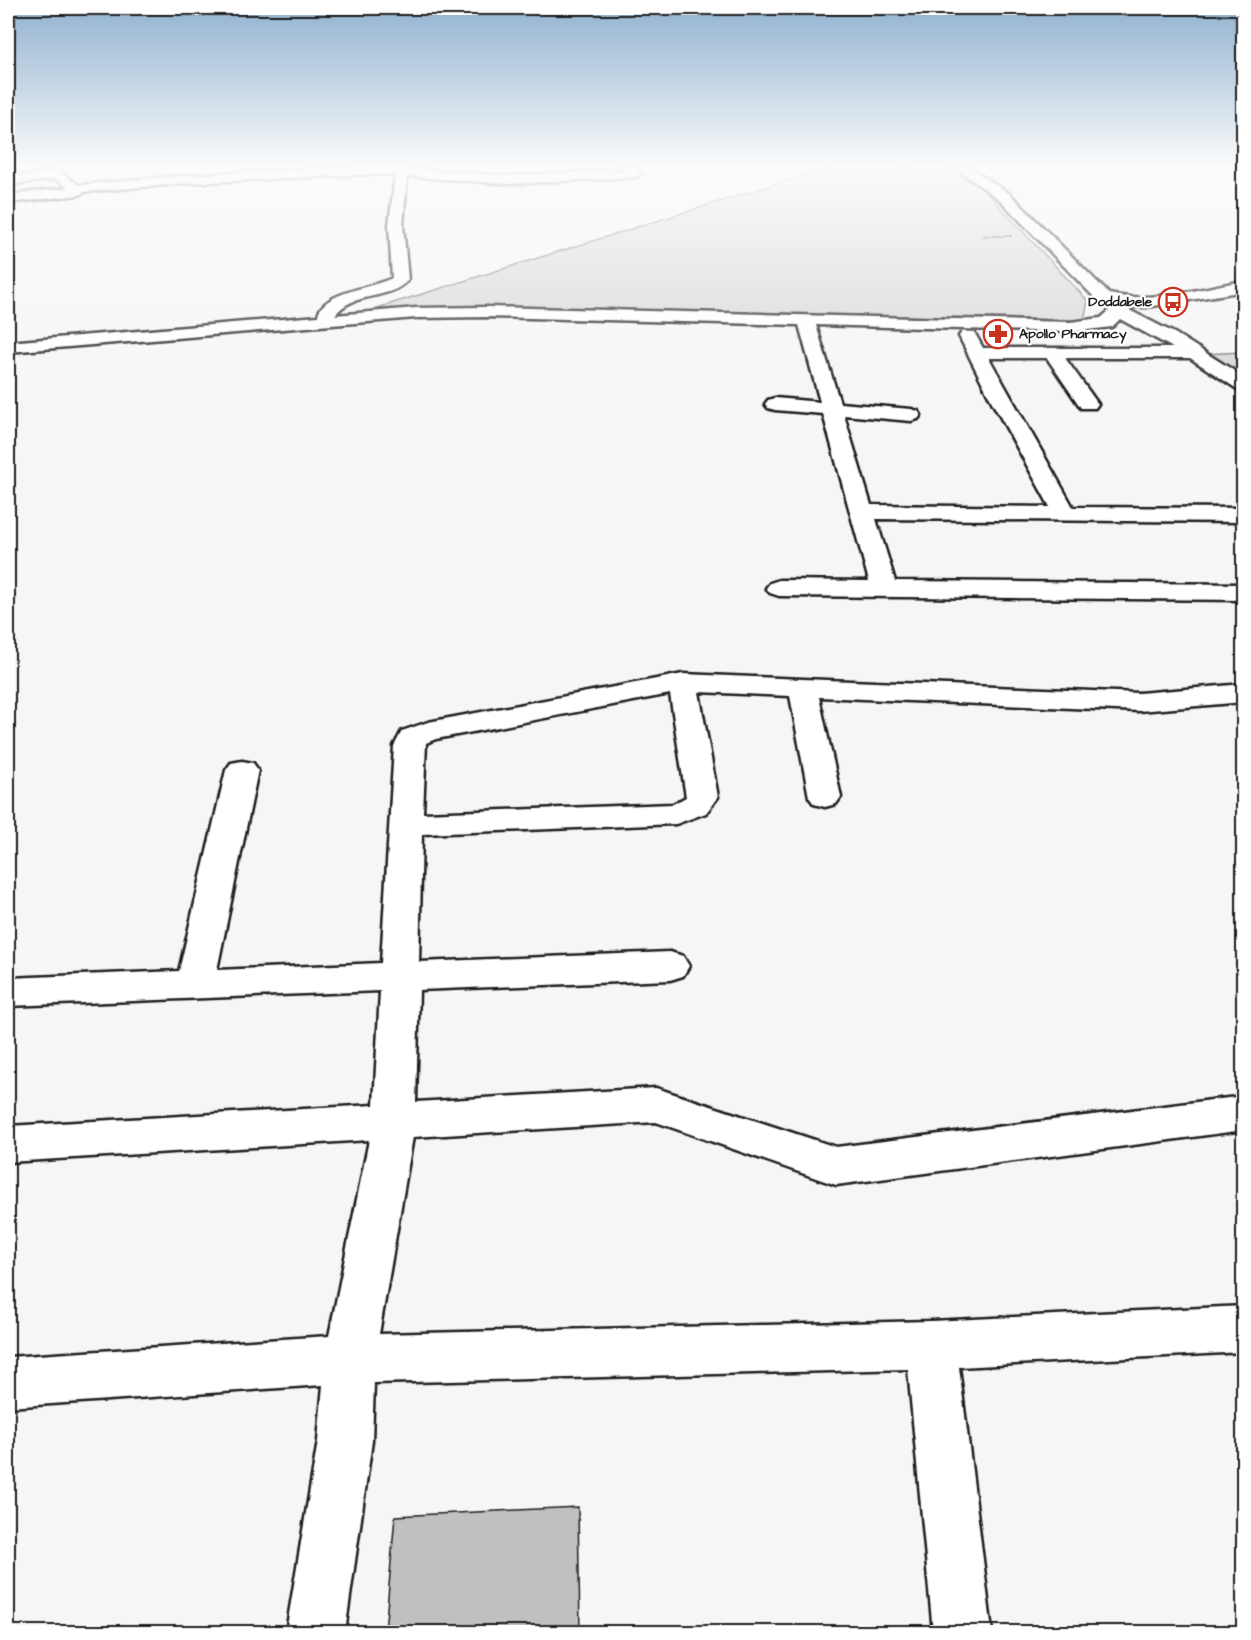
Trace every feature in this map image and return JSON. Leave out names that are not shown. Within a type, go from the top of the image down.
[{"type":"street","points":[[327,321],[326,313],[334,303],[400,280],[397,243]]},
{"type":"street","points":[[1051,243],[1097,292],[1114,305],[1244,385]]},
{"type":"street","points":[[1114,305],[1244,286]]},
{"type":"street","points":[[8,347],[416,313],[487,312],[1070,327],[1106,323],[1114,305]]},
{"type":"street","points":[[806,320],[884,588]]},
{"type":"street","points":[[962,324],[1065,513]]},
{"type":"street","points":[[976,353],[1193,353]]},
{"type":"street","points":[[1053,354],[1088,404]]},
{"type":"street","points":[[775,404],[911,415]]},
{"type":"street","points":[[862,512],[1244,515]]},
{"type":"street","points":[[779,588],[1244,592]]},
{"type":"street","points":[[406,825],[676,813],[690,810],[698,804],[702,797],[683,683]]},
{"type":"street","points":[[315,1632],[345,1441],[350,1359],[394,1121],[409,746],[413,736],[428,731],[683,683],[1139,702],[1244,693]]},
{"type":"street","points":[[803,688],[825,797]]},
{"type":"street","points":[[195,984],[242,770]]},
{"type":"street","points":[[8,992],[670,966]]},
{"type":"street","points":[[8,1144],[656,1105],[836,1166],[1244,1113]]},
{"type":"street","points":[[8,1382],[350,1359],[931,1346],[1244,1329]]},
{"type":"street","points":[[931,1346],[963,1632]]},
{"type":"shaded area","points":[[588,243],[1033,243],[1088,301],[1084,320],[462,307],[374,309]]},
{"type":"shaded area","points":[[1243,352],[1243,379],[1205,354]]},
{"type":"building","points":[[578,1507],[580,1632],[385,1632],[395,1516]]},
{"type":"place","name":"Doddabele","points":[[1173,302]]},
{"type":"place","name":"Apollo Pharmacy","points":[[998,334]]}]
